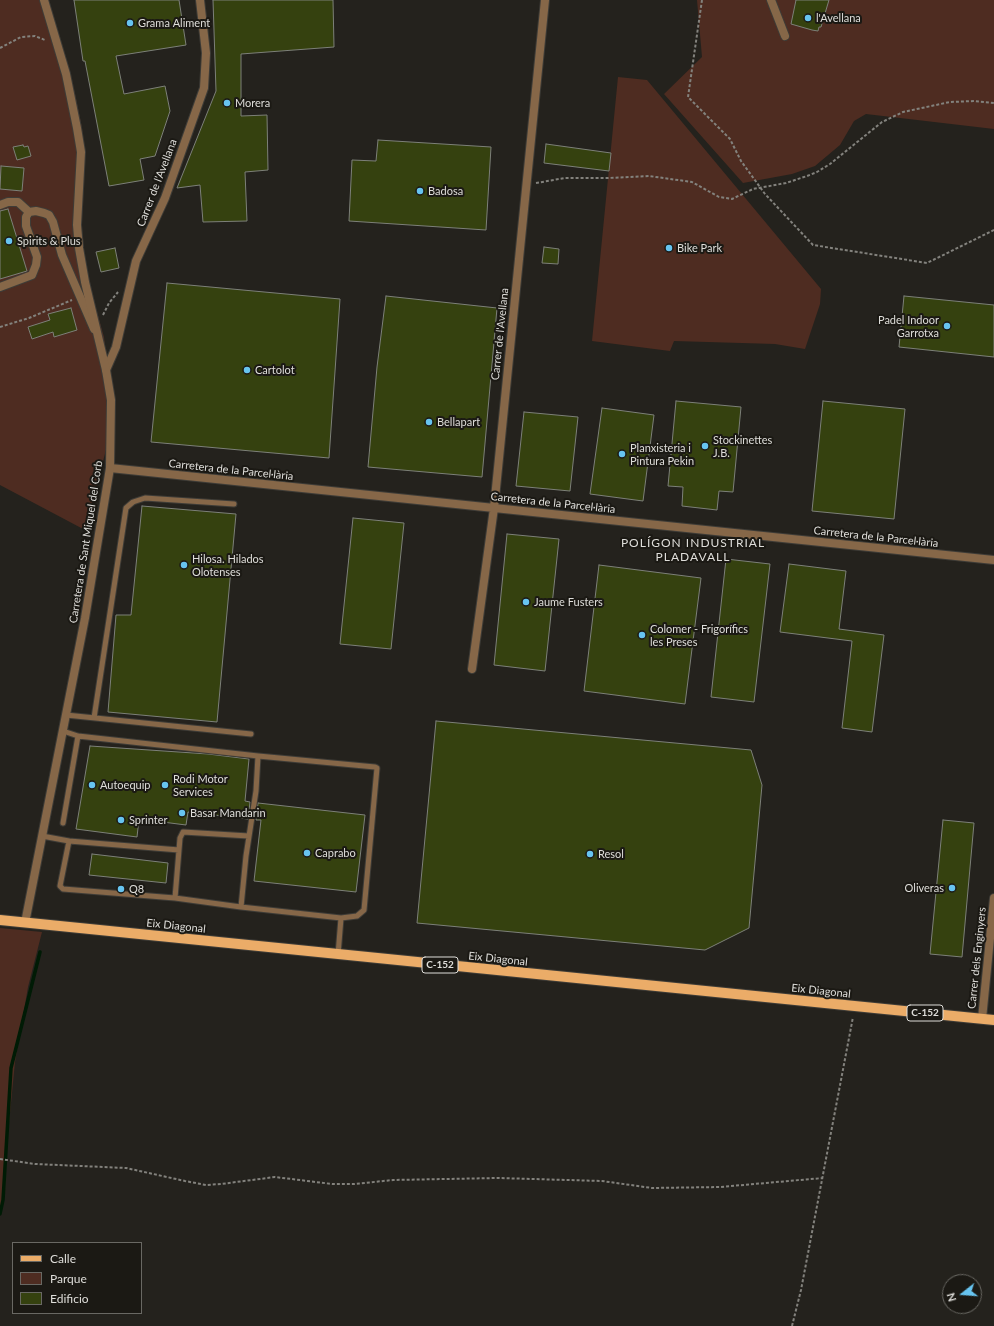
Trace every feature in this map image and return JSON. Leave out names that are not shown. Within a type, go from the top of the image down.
[{"type":"main road","name":"Eix Diagonal","points":[[0,920],[994,1020]]},
{"type":"street","name":"Carretera de Sant Miquel del Corb","points":[[25,923],[85,618],[110,468],[111,400],[106,370],[85,282],[79,248],[77,225],[80,152],[77,128],[66,74],[44,0]]},
{"type":"street","name":"Carrer de l'Avellana","points":[[106,370],[116,347],[136,261],[165,198],[204,88],[206,53],[200,0]]},
{"type":"street","name":"Carrer de l'Avellana","points":[[472,669],[494,508],[545,0]]},
{"type":"street","points":[[771,0],[785,36]]},
{"type":"street","points":[[0,205],[8,202],[18,202],[29,212]]},
{"type":"street","points":[[29,212],[36,211],[49,215],[53,222],[62,255],[99,338]]},
{"type":"street","points":[[0,288],[32,276],[37,257],[26,226],[26,217],[29,212]]},
{"type":"street","name":"Carretera de la Parcel·lària","points":[[110,468],[994,560]]},
{"type":"street","name":"Carrer dels Enginyers","points":[[982,1019],[994,898]]},
{"type":"lane","points":[[94,718],[126,508],[133,502],[145,498],[234,504]]},
{"type":"lane","points":[[66,715],[251,734]]},
{"type":"lane","points":[[63,731],[78,736],[377,768],[364,910],[357,916],[341,918],[175,898],[63,889],[60,886],[69,841]]},
{"type":"lane","points":[[63,823],[78,736]]},
{"type":"lane","points":[[241,907],[246,856],[256,791],[258,756]]},
{"type":"lane","points":[[175,898],[182,832],[249,836]]},
{"type":"lane","points":[[42,836],[69,841],[179,850]]},
{"type":"lane","points":[[338,954],[341,918]]},
{"type":"path","points":[[702,0],[688,97],[730,139],[741,161],[764,194],[813,245],[927,263],[994,230]]},
{"type":"path","points":[[44,33],[48,44]]},
{"type":"path","points":[[0,48],[20,37],[35,36],[46,40]]},
{"type":"path","points":[[534,183],[565,178],[649,176],[692,182],[719,197],[728,199],[737,198],[750,190],[786,183],[817,172],[830,164],[882,122],[903,112],[950,102],[974,101],[994,103]]},
{"type":"path","points":[[97,328],[109,303],[117,294],[120,287]]},
{"type":"path","points":[[0,327],[29,318],[81,297]]},
{"type":"path","points":[[792,1326],[855,1006]]},
{"type":"path","points":[[0,1159],[35,1164],[126,1168],[206,1185],[275,1177],[332,1184],[393,1180],[498,1178],[602,1181],[652,1188],[712,1188],[822,1178]]},
{"type":"green space","points":[[0,0],[48,0],[75,94],[82,128],[84,149],[80,232],[90,287],[104,337],[111,400],[107,446],[85,530],[0,485]]},
{"type":"green space","points":[[697,0],[994,0],[994,129],[866,114],[854,121],[840,145],[815,166],[792,174],[743,183],[664,94],[702,57]]},
{"type":"green space","points":[[618,77],[647,80],[821,289],[820,304],[805,349],[775,344],[674,341],[670,351],[592,341]]},
{"type":"green space","points":[[0,928],[42,932],[28,987],[15,1062],[6,1154],[5,1194],[0,1216]]},
{"type":"building","points":[[74,0],[179,0],[186,45],[116,56],[124,94],[165,86],[170,111],[155,156],[140,159],[144,180],[109,186],[85,61],[83,61]]},
{"type":"building","name":"Morera","points":[[213,0],[333,0],[334,47],[241,54],[241,116],[267,115],[268,170],[245,172],[247,221],[203,222],[200,185],[177,188],[216,91]]},
{"type":"building","name":"l'Avellana","points":[[796,0],[829,0],[821,27],[819,27],[818,31],[791,24]]},
{"type":"building","name":"Badosa","points":[[378,140],[491,147],[486,230],[349,221],[352,160],[376,161]]},
{"type":"building","points":[[546,144],[611,153],[609,171],[544,163]]},
{"type":"building","points":[[23,145],[24,147],[28,146],[31,156],[17,160],[13,147]]},
{"type":"building","points":[[1,166],[24,168],[22,191],[0,189]]},
{"type":"building","name":"Spirits & Plus","points":[[8,209],[27,271],[0,279],[0,211]]},
{"type":"building","points":[[544,247],[559,249],[558,264],[542,263]]},
{"type":"building","points":[[115,248],[119,268],[101,272],[96,252]]},
{"type":"building","name":"Cartolot","points":[[167,283],[340,299],[329,458],[151,442]]},
{"type":"building","points":[[386,296],[497,308],[482,477],[368,467],[377,367]]},
{"type":"building","name":"Padel Indoor Garrotxa","points":[[904,296],[994,305],[994,357],[899,347]]},
{"type":"building","points":[[71,308],[77,330],[54,337],[53,332],[32,339],[28,327],[50,320],[48,314]]},
{"type":"building","name":"Stockinettes J.B.","points":[[676,401],[741,407],[733,492],[719,491],[717,510],[682,506],[683,487],[668,486]]},
{"type":"building","points":[[823,401],[905,409],[894,519],[812,511]]},
{"type":"building","name":"Planxisteria i Pintura Pekin","points":[[602,408],[654,415],[643,501],[590,494]]},
{"type":"building","points":[[524,412],[578,417],[570,491],[516,486]]},
{"type":"building","name":"Hilosa. Hilados Olotenses","points":[[142,506],[236,514],[217,722],[108,712],[116,615],[131,615]]},
{"type":"building","points":[[353,518],[404,523],[391,649],[340,644]]},
{"type":"building","name":"Jaume Fusters","points":[[507,534],[559,539],[545,671],[494,665]]},
{"type":"building","points":[[726,559],[770,564],[754,702],[711,697]]},
{"type":"building","points":[[789,564],[846,571],[839,629],[884,635],[872,732],[842,728],[852,641],[780,632]]},
{"type":"building","name":"Colomer - Frigorífics les Preses","points":[[599,565],[701,578],[685,704],[584,691]]},
{"type":"building","name":"Resol","points":[[436,721],[751,750],[762,785],[749,928],[705,950],[417,923]]},
{"type":"building","name":"Rodi Motor Services","points":[[90,746],[208,754],[249,759],[245,801],[250,802],[248,819],[188,812],[186,825],[139,819],[137,837],[76,829]]},
{"type":"building","points":[[258,803],[365,815],[356,892],[254,881],[261,820],[256,820]]},
{"type":"building","name":"Oliveras","points":[[943,820],[974,823],[962,957],[930,954]]},
{"type":"building","points":[[92,854],[168,863],[166,883],[89,875]]},
{"type":"waterway","points":[[0,1214],[3,1200],[11,1068],[40,952]]},
{"type":"place","name":"l'Avellana","points":[[808,18]]},
{"type":"place","name":"Grama Aliment","points":[[130,23]]},
{"type":"place","name":"Morera","points":[[227,103]]},
{"type":"place","name":"Badosa","points":[[420,191]]},
{"type":"place","name":"Spirits & Plus","points":[[9,241]]},
{"type":"place","name":"Bike Park","points":[[669,248]]},
{"type":"place","name":"Padel Indoor Garrotxa","points":[[947,326]]},
{"type":"place","name":"Cartolot","points":[[247,370]]},
{"type":"place","name":"Bellapart","points":[[429,422]]},
{"type":"place","name":"Stockinettes J.B.","points":[[705,446]]},
{"type":"place","name":"Planxisteria i Pintura Pekin","points":[[622,454]]},
{"type":"place","name":"Hilosa. Hilados Olotenses","points":[[184,565]]},
{"type":"place","name":"Jaume Fusters","points":[[526,602]]},
{"type":"place","name":"Colomer - Frigorífics les Preses","points":[[642,635]]},
{"type":"place","name":"Autoequip","points":[[92,785]]},
{"type":"place","name":"Rodi Motor Services","points":[[165,785]]},
{"type":"place","name":"Basar Mandarin","points":[[182,813]]},
{"type":"place","name":"Sprinter","points":[[121,820]]},
{"type":"place","name":"Caprabo","points":[[307,853]]},
{"type":"place","name":"Resol","points":[[590,854]]},
{"type":"place","name":"Oliveras","points":[[952,888]]},
{"type":"place","name":"Q8","points":[[121,889]]},
{"type":"district","name":"POLÍGON INDUSTRIAL PLADAVALL","points":[[693,550]]}]
